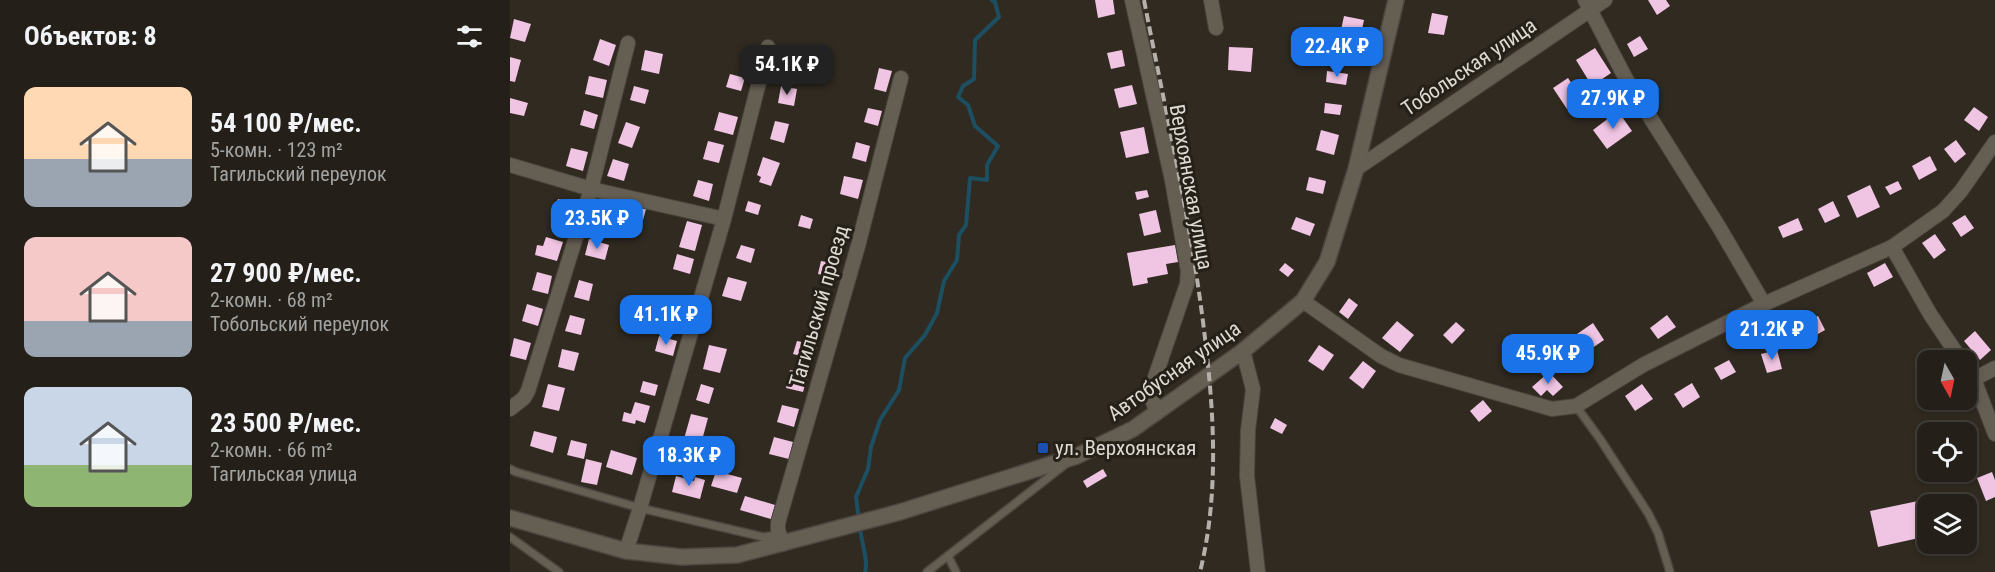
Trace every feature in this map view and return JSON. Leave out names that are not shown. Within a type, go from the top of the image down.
[{"type":"street","name":"Верхоянская улица","points":[[1132,0],[1172,180],[1188,272],[1187,284],[1152,386],[1152,399],[1157,413]]},
{"type":"street","points":[[1211,0],[1216,28]]},
{"type":"street","name":"Автобусная улица","points":[[510,518],[626,551],[681,557],[737,555],[781,539],[825,533],[900,512],[1077,456],[1133,429],[1243,351],[1303,301],[1327,262],[1356,169],[1396,0]]},
{"type":"street","name":"Тобольская улица","points":[[1356,169],[1588,5],[1605,0]]},
{"type":"street","points":[[1588,5],[1598,29],[1626,79],[1719,227],[1764,304]]},
{"type":"street","points":[[510,409],[524,398],[528,391],[591,189],[628,43]]},
{"type":"street","points":[[626,551],[724,219],[768,47]]},
{"type":"street","name":"Тагильский проезд","points":[[781,539],[778,523],[858,246],[901,78]]},
{"type":"street","points":[[1303,301],[1381,356],[1399,365],[1552,410],[1576,406],[1643,365],[1764,304],[1892,247],[1943,210],[1961,191],[1995,142]]},
{"type":"street","points":[[510,165],[591,189],[724,219]]},
{"type":"street","points":[[1892,247],[1930,314],[1954,350]]},
{"type":"street","points":[[1243,351],[1253,389],[1248,430],[1247,476],[1258,572]]},
{"type":"street","points":[[1977,372],[1995,368]]},
{"type":"street","points":[[1977,391],[1995,434]]},
{"type":"lane","points":[[1576,406],[1648,513],[1658,533],[1670,572]]},
{"type":"lane","points":[[927,572],[1077,456]]},
{"type":"lane","points":[[510,469],[640,508],[763,537],[781,539]]},
{"type":"lane","points":[[510,537],[559,572]]},
{"type":"lane","points":[[948,556],[956,572]]},
{"type":"building","points":[[1095,0],[1113,0],[1115,14],[1098,18]]},
{"type":"building","points":[[1648,0],[1666,0],[1670,6],[1657,15]]},
{"type":"building","points":[[1432,13],[1448,16],[1444,35],[1428,33]]},
{"type":"building","points":[[1344,16],[1364,20],[1361,34],[1341,30]]},
{"type":"building","points":[[514,19],[531,24],[525,42],[510,38]]},
{"type":"building","points":[[1640,36],[1648,49],[1634,57],[1627,44]]},
{"type":"building","points":[[600,39],[616,45],[609,66],[593,60]]},
{"type":"building","points":[[791,46],[806,50],[802,70],[786,67]]},
{"type":"building","points":[[1229,47],[1253,48],[1251,72],[1228,70]]},
{"type":"building","points":[[1595,48],[1611,73],[1592,86],[1576,60]]},
{"type":"building","points":[[645,50],[663,54],[659,74],[641,70]]},
{"type":"building","points":[[1122,50],[1125,66],[1111,69],[1107,53]]},
{"type":"building","points":[[510,57],[521,60],[515,82],[510,81]]},
{"type":"building","points":[[879,68],[892,71],[886,92],[874,89]]},
{"type":"building","points":[[1327,71],[1348,74],[1346,85],[1326,82]]},
{"type":"building","points":[[730,74],[745,78],[741,91],[726,87]]},
{"type":"building","points":[[589,76],[607,80],[603,98],[585,94]]},
{"type":"building","points":[[1568,78],[1582,99],[1567,109],[1553,88]]},
{"type":"building","points":[[1132,85],[1137,104],[1119,108],[1114,89]]},
{"type":"building","points":[[634,86],[649,90],[645,104],[630,100]]},
{"type":"building","points":[[781,86],[797,89],[794,106],[778,103]]},
{"type":"building","points":[[510,98],[528,103],[524,116],[510,113]]},
{"type":"building","points":[[1325,103],[1342,105],[1340,115],[1324,113]]},
{"type":"building","points":[[1974,107],[1988,117],[1979,131],[1964,120]]},
{"type":"building","points":[[868,108],[882,111],[878,126],[864,122]]},
{"type":"building","points":[[584,110],[598,115],[594,129],[580,125]]},
{"type":"building","points":[[1618,111],[1632,131],[1607,149],[1593,130]]},
{"type":"building","points":[[719,112],[738,117],[733,135],[714,130]]},
{"type":"building","points":[[775,121],[789,124],[784,143],[770,139]]},
{"type":"building","points":[[626,122],[640,127],[632,148],[618,143]]},
{"type":"building","points":[[1144,127],[1149,153],[1126,158],[1120,132]]},
{"type":"building","points":[[1321,130],[1339,135],[1334,155],[1316,150]]},
{"type":"building","points":[[1956,140],[1966,154],[1955,163],[1944,149]]},
{"type":"building","points":[[708,141],[724,145],[719,163],[703,159]]},
{"type":"building","points":[[856,142],[870,146],[866,162],[852,158]]},
{"type":"building","points":[[571,148],[588,152],[583,171],[566,166]]},
{"type":"building","points":[[1930,156],[1937,170],[1919,180],[1912,166]]},
{"type":"building","points":[[763,157],[780,163],[771,186],[759,182],[761,177],[757,175]]},
{"type":"building","points":[[613,159],[629,164],[624,181],[607,176]]},
{"type":"building","points":[[844,176],[863,180],[858,199],[840,194]]},
{"type":"building","points":[[1309,177],[1326,181],[1323,194],[1306,190]]},
{"type":"building","points":[[698,180],[713,184],[709,201],[693,196]]},
{"type":"building","points":[[1898,181],[1902,189],[1890,195],[1885,187]]},
{"type":"building","points":[[1870,185],[1880,207],[1857,218],[1847,196]]},
{"type":"building","points":[[1147,190],[1149,197],[1137,200],[1135,192]]},
{"type":"building","points":[[558,199],[573,203],[569,216],[554,212]]},
{"type":"building","points":[[748,201],[761,205],[758,215],[745,211]]},
{"type":"building","points":[[1833,201],[1840,216],[1825,223],[1818,209]]},
{"type":"building","points":[[636,206],[646,209],[643,220],[633,217]]},
{"type":"building","points":[[1156,210],[1161,232],[1144,236],[1139,214]]},
{"type":"building","points":[[801,215],[813,219],[810,229],[798,226]]},
{"type":"building","points":[[1965,215],[1974,228],[1961,237],[1952,223]]},
{"type":"building","points":[[1296,217],[1315,224],[1310,236],[1291,229]]},
{"type":"building","points":[[1798,218],[1803,230],[1783,238],[1778,227]]},
{"type":"building","points":[[687,221],[702,225],[695,251],[679,247]]},
{"type":"building","points":[[1935,234],[1946,250],[1934,259],[1922,243]]},
{"type":"building","points":[[546,237],[563,242],[557,261],[535,255],[537,245],[543,246]]},
{"type":"building","points":[[589,239],[609,245],[605,260],[585,255]]},
{"type":"building","points":[[741,245],[755,249],[751,263],[736,258]]},
{"type":"building","points":[[1175,245],[1178,262],[1166,264],[1168,274],[1147,278],[1148,283],[1133,286],[1127,253]]},
{"type":"building","points":[[677,254],[694,259],[690,274],[673,269]]},
{"type":"building","points":[[821,261],[837,264],[834,277],[818,274]]},
{"type":"building","points":[[1285,263],[1294,270],[1288,277],[1279,270]]},
{"type":"building","points":[[1885,263],[1893,277],[1874,287],[1867,273]]},
{"type":"building","points":[[537,272],[552,276],[548,294],[532,290]]},
{"type":"building","points":[[728,277],[747,282],[741,301],[722,296]]},
{"type":"building","points":[[579,280],[593,284],[589,301],[574,297]]},
{"type":"building","points":[[1349,298],[1358,305],[1348,319],[1339,312]]},
{"type":"building","points":[[527,304],[543,309],[538,326],[522,321]]},
{"type":"building","points":[[667,307],[682,311],[680,320],[664,316]]},
{"type":"building","points":[[570,315],[585,319],[581,335],[565,331]]},
{"type":"building","points":[[1667,315],[1676,327],[1658,339],[1650,328]]},
{"type":"building","points":[[1818,316],[1825,330],[1797,346],[1790,330]]},
{"type":"building","points":[[1397,321],[1414,335],[1400,352],[1382,338]]},
{"type":"building","points":[[1456,322],[1465,330],[1452,344],[1443,335]]},
{"type":"building","points":[[1593,323],[1604,340],[1588,351],[1577,334]]},
{"type":"building","points":[[1975,331],[1991,350],[1980,360],[1977,356],[1977,350],[1972,350],[1964,341]]},
{"type":"building","points":[[659,336],[677,341],[673,356],[655,351]]},
{"type":"building","points":[[514,338],[531,343],[526,360],[510,356]]},
{"type":"building","points":[[797,341],[817,345],[813,359],[793,354]]},
{"type":"building","points":[[709,345],[727,349],[720,373],[703,369]]},
{"type":"building","points":[[1319,345],[1334,355],[1323,371],[1308,361]]},
{"type":"building","points":[[562,349],[579,353],[574,371],[558,367]]},
{"type":"building","points":[[1777,350],[1782,369],[1767,373],[1761,354]]},
{"type":"building","points":[[1729,360],[1736,372],[1721,380],[1714,368]]},
{"type":"building","points":[[1363,361],[1376,371],[1363,389],[1349,378]]},
{"type":"building","points":[[790,370],[808,374],[803,392],[786,388]]},
{"type":"building","points":[[1549,372],[1563,387],[1553,396],[1547,390],[1541,396],[1532,387]]},
{"type":"building","points":[[643,381],[658,385],[655,396],[640,392]]},
{"type":"building","points":[[1692,383],[1700,397],[1683,408],[1674,394]]},
{"type":"building","points":[[548,384],[565,388],[559,411],[542,407]]},
{"type":"building","points":[[701,384],[714,388],[709,404],[696,400]]},
{"type":"building","points":[[1642,384],[1653,399],[1635,411],[1625,396]]},
{"type":"building","points":[[1483,400],[1492,411],[1479,422],[1470,411]]},
{"type":"building","points":[[635,402],[650,406],[645,423],[636,420],[635,424],[622,421],[624,412],[631,414]]},
{"type":"building","points":[[782,405],[799,409],[794,427],[777,422]]},
{"type":"building","points":[[691,414],[708,418],[701,444],[684,439]]},
{"type":"building","points":[[1275,418],[1287,425],[1282,434],[1270,428]]},
{"type":"building","points":[[534,431],[557,437],[553,453],[530,446]]},
{"type":"building","points":[[774,437],[793,442],[789,459],[769,454]]},
{"type":"building","points":[[571,440],[587,444],[584,459],[567,455]]},
{"type":"building","points":[[611,450],[637,458],[632,475],[606,467]]},
{"type":"building","points":[[586,459],[602,463],[597,485],[581,482]]},
{"type":"building","points":[[1103,469],[1107,476],[1087,488],[1083,481]]},
{"type":"building","points":[[716,471],[742,478],[737,493],[711,486]]},
{"type":"building","points":[[1992,472],[1995,480],[1995,497],[1986,501],[1977,478]]},
{"type":"building","points":[[676,476],[694,481],[695,477],[705,480],[700,499],[672,492]]},
{"type":"building","points":[[745,496],[775,505],[771,519],[740,510]]},
{"type":"building","points":[[1917,501],[1917,538],[1878,547],[1870,511]]},
{"type":"waterway","points":[[859,520],[856,497],[868,469],[871,447],[880,420],[899,390],[905,358],[925,335],[937,313],[944,281],[957,260],[959,235],[966,225],[970,178],[987,180],[987,165],[998,146],[975,126],[968,105],[958,97],[963,86],[974,79],[975,40],[999,17],[995,2],[992,0]]},
{"type":"waterway","points":[[860,528],[865,572]]},
{"type":"railway","points":[[1144,0],[1190,235],[1209,378],[1213,475],[1207,540],[1200,572]]},
{"type":"place","name":"ул. Верхоянская","points":[[1043,448]]}]
